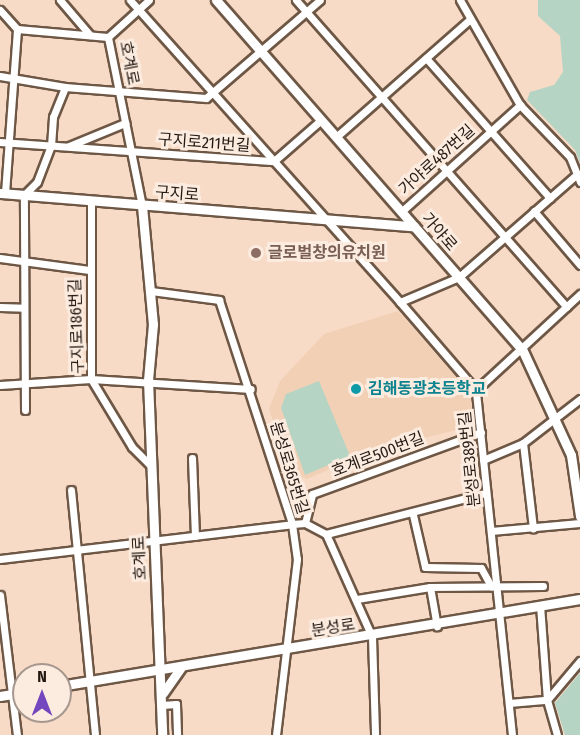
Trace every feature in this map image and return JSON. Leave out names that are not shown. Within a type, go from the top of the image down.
[{"type":"main road","name":"가야로","points":[[216,0],[522,349],[552,416],[576,462],[580,516]]},
{"type":"main road","name":"구지로","points":[[2,193],[414,226]]},
{"type":"main road","name":"호계로","points":[[142,206],[151,291],[148,380],[162,735]]},
{"type":"main road","name":"분성로","points":[[72,684],[437,626],[578,598]]},
{"type":"main road","points":[[162,695],[183,666]]},
{"type":"main road","points":[[0,696],[12,694]]},
{"type":"street","points":[[60,0],[90,35]]},
{"type":"street","name":"구지로211번길","points":[[130,0],[274,162],[329,220]]},
{"type":"street","name":"호계로","points":[[142,206],[108,37],[149,0]]},
{"type":"street","points":[[296,0],[567,307]]},
{"type":"street","points":[[0,76],[10,81],[119,92],[214,94],[320,0]]},
{"type":"street","points":[[400,302],[459,277],[534,211],[578,178],[570,157],[520,105],[469,20],[460,0]]},
{"type":"street","points":[[0,10],[17,29],[108,37]]},
{"type":"street","points":[[336,137],[469,20]]},
{"type":"street","points":[[2,193],[9,143],[10,81],[17,29]]},
{"type":"street","points":[[426,58],[490,130]]},
{"type":"street","points":[[25,410],[24,195],[37,182],[51,146],[53,117],[65,87]]},
{"type":"street","name":"가야로487번길","points":[[402,211],[520,105]]},
{"type":"street","points":[[274,162],[321,120]]},
{"type":"street","points":[[67,147],[125,123]]},
{"type":"street","name":"가야로487번길","points":[[490,130],[550,198]]},
{"type":"street","name":"구지로211번길","points":[[0,142],[274,162]]},
{"type":"street","name":"구지로186번길","points":[[91,201],[89,270],[91,379],[132,447],[151,466]]},
{"type":"street","points":[[534,211],[580,265]]},
{"type":"street","points":[[329,220],[476,390]]},
{"type":"street","points":[[0,258],[89,270]]},
{"type":"street","name":"분성로365번길","points":[[151,291],[219,300],[251,389],[292,524],[297,559],[284,651],[285,684],[276,735]]},
{"type":"street","name":"분성로389번길","points":[[512,735],[500,613],[494,586],[491,531],[476,390],[580,294]]},
{"type":"street","points":[[0,307],[24,308]]},
{"type":"street","points":[[0,385],[91,379],[148,380],[251,389]]},
{"type":"street","points":[[483,460],[523,443],[552,416],[580,399]]},
{"type":"street","name":"호계로500번길","points":[[305,523],[312,494],[481,432]]},
{"type":"street","points":[[523,443],[533,528]]},
{"type":"street","points":[[192,458],[195,536]]},
{"type":"street","points":[[71,490],[95,735]]},
{"type":"street","points":[[326,534],[413,515],[486,493]]},
{"type":"street","points":[[413,515],[425,567],[481,568],[494,586]]},
{"type":"street","points":[[0,560],[305,523],[326,534],[372,637],[375,735]]},
{"type":"street","points":[[491,531],[580,523]]},
{"type":"street","points":[[357,599],[430,587],[543,586]]},
{"type":"street","points":[[430,587],[437,626]]},
{"type":"street","points":[[0,595],[12,694]]},
{"type":"street","points":[[540,605],[547,700],[557,735]]},
{"type":"street","points":[[509,703],[547,700],[580,661]]},
{"type":"street","points":[[162,705],[176,704],[177,735]]},
{"type":"shaded area","points":[[398,311],[471,394],[473,426],[374,450],[307,479],[289,471],[269,409],[280,381],[324,334]]},
{"type":"green space","points":[[538,0],[580,0],[580,163],[575,150],[527,100],[530,92],[554,85],[563,72],[560,36],[538,16]]},
{"type":"green space","points":[[319,381],[350,456],[305,475],[281,408],[286,394]]},
{"type":"green space","points":[[580,673],[580,735],[565,735],[555,703]]},
{"type":"place","name":"글로벌창의유치원","points":[[256,253]]},
{"type":"place","name":"김해동광초등학교","points":[[356,389]]}]
